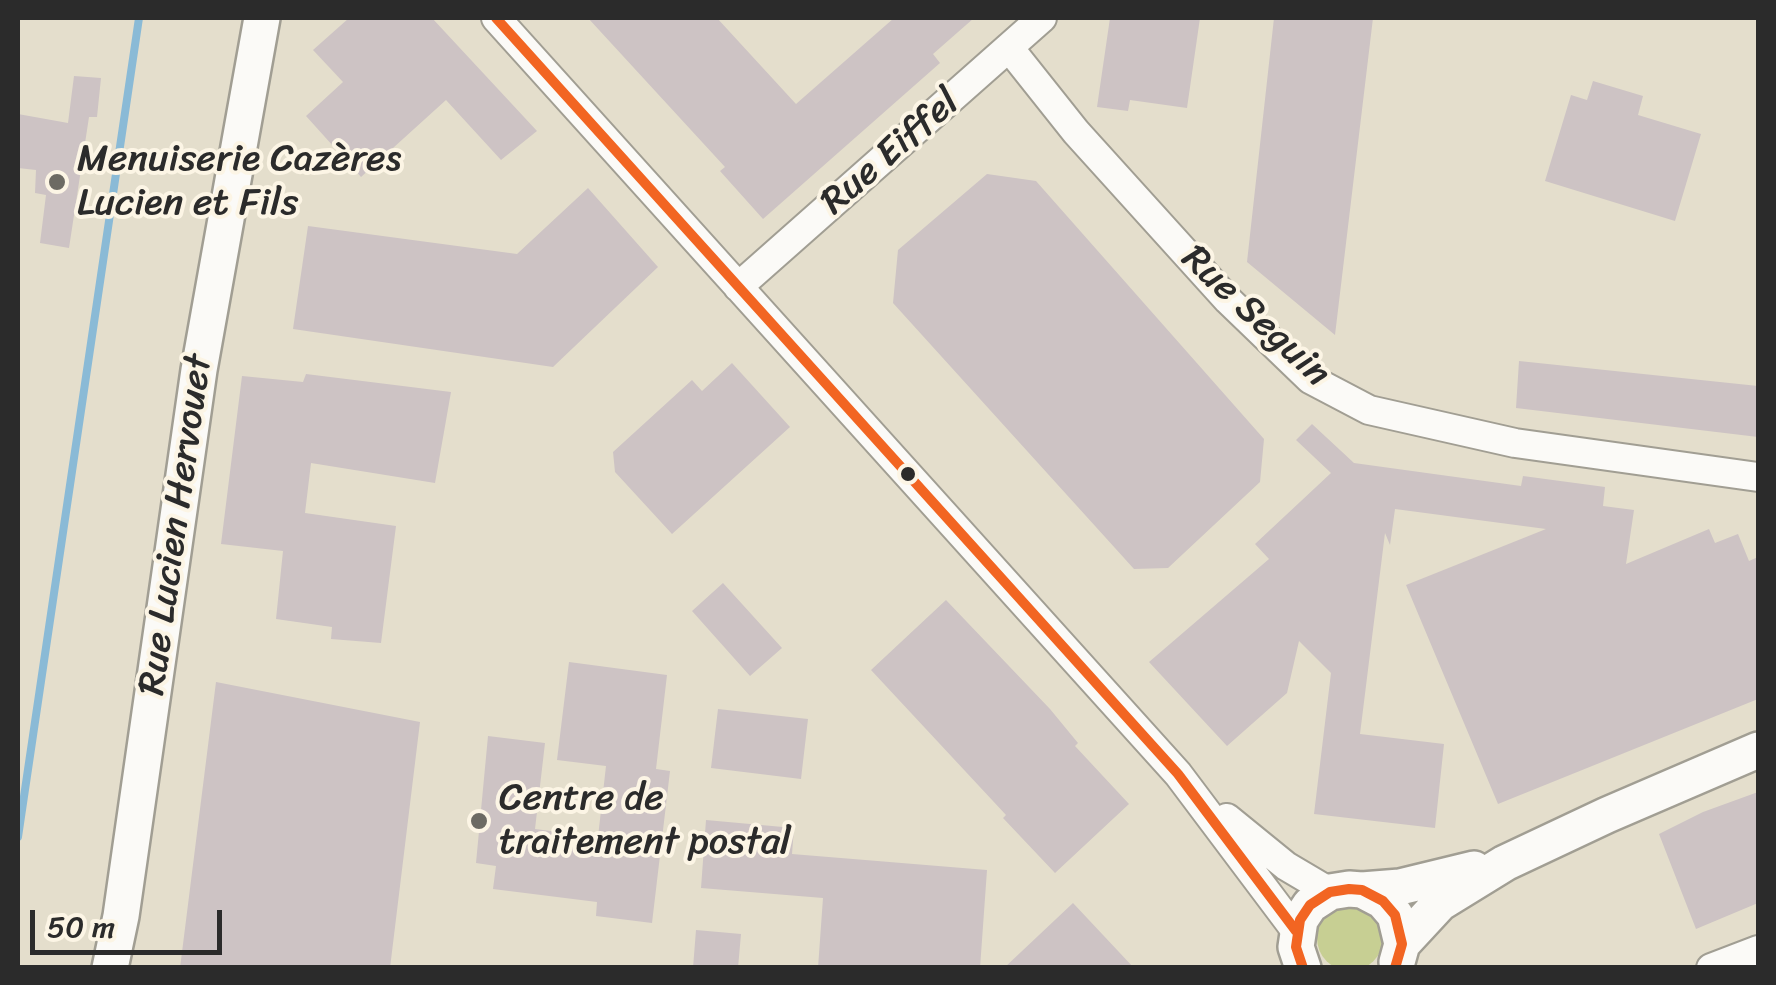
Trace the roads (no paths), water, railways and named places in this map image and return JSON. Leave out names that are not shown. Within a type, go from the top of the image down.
[{"type":"main road","name":"Rue Lucien Hervouet","points":[[248,83],[253,18]]},
{"type":"main road","name":"Rue Lucien Hervouet","points":[[110,968],[121,916],[199,370],[262,18]]},
{"type":"main road","points":[[1399,956],[1440,902],[1505,864],[1606,815],[1758,750]]},
{"type":"main road","points":[[1302,968],[1296,930],[1310,905],[1346,891],[1400,887],[1505,864]]},
{"type":"main road","points":[[1346,891],[1383,901],[1394,915],[1399,956]]},
{"type":"street","points":[[496,18],[1178,774],[1296,930]]},
{"type":"street","name":"Rue Eiffel","points":[[738,287],[1042,18]]},
{"type":"street","name":"Rue Seguin","points":[[1010,49],[1076,132],[1228,300],[1310,379],[1369,410],[1515,444],[1758,477]]},
{"type":"street","points":[[1178,774],[1286,866],[1346,891]]},
{"type":"street","points":[[1711,968],[1758,950]]},
{"type":"waterway","points":[[18,837],[139,18]]},
{"type":"place","name":"Menuiserie Cazères Lucien et Fils","points":[[57,182]]},
{"type":"place","name":"Centre de traitement postal","points":[[479,821]]}]
